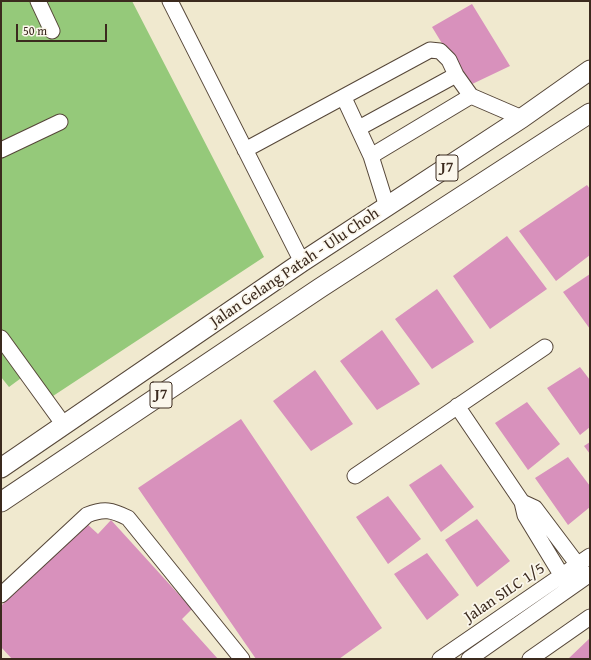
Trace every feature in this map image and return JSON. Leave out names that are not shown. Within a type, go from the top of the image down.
[{"type":"main road","name":"Jalan Gelang Patah - Ulu Choh","points":[[1,468],[302,262],[522,118],[590,70]]},
{"type":"main road","name":"Jalan Gelang Patah - Ulu Choh","points":[[1,502],[320,288],[590,113]]},
{"type":"street","points":[[38,1],[52,31]]},
{"type":"street","points":[[170,1],[302,262]]},
{"type":"street","points":[[245,150],[344,98],[430,50],[440,51],[449,60],[456,75],[471,96],[522,118]]},
{"type":"street","points":[[359,128],[456,75]]},
{"type":"street","points":[[371,156],[471,96]]},
{"type":"street","points":[[344,98],[371,156],[387,207]]},
{"type":"street","points":[[1,150],[60,122]]},
{"type":"street","points":[[1,338],[64,426]]},
{"type":"street","points":[[355,476],[545,347]]},
{"type":"street","points":[[457,406],[522,502],[525,515],[562,576]]},
{"type":"street","points":[[522,502],[535,508],[578,565]]},
{"type":"street","points":[[1,595],[87,515],[96,511],[115,511],[128,518],[242,659]]},
{"type":"street","name":"Jalan SILC 1/5","points":[[440,659],[590,556]]},
{"type":"street","name":"Jalan SILC 1/5","points":[[469,659],[590,574]]},
{"type":"street","points":[[530,659],[590,618]]},
{"type":"green space","points":[[1,1],[132,1],[264,257],[53,396],[32,370],[9,387],[1,377]]},
{"type":"building","points":[[472,4],[510,66],[468,86],[432,27]]},
{"type":"building","points":[[587,185],[590,189],[590,255],[556,281],[519,231]]},
{"type":"building","points":[[507,236],[547,289],[490,329],[453,276]]},
{"type":"building","points":[[590,274],[590,329],[563,292]]},
{"type":"building","points":[[437,289],[474,342],[432,369],[395,319]]},
{"type":"building","points":[[382,330],[420,384],[377,410],[340,361]]},
{"type":"building","points":[[580,367],[590,380],[590,427],[580,435],[547,388]]},
{"type":"building","points":[[315,370],[353,424],[311,451],[273,401]]},
{"type":"building","points":[[527,402],[560,444],[528,470],[495,423]]},
{"type":"building","points":[[241,419],[382,628],[339,659],[256,659],[138,488]]},
{"type":"building","points":[[590,442],[590,454],[584,446]]},
{"type":"building","points":[[568,457],[590,486],[590,507],[568,525],[535,478]]},
{"type":"building","points":[[441,464],[474,507],[441,532],[409,485]]},
{"type":"building","points":[[388,496],[421,539],[388,564],[356,517]]},
{"type":"building","points":[[477,519],[510,561],[477,587],[445,540]]},
{"type":"building","points":[[111,520],[192,609],[182,619],[218,659],[12,659],[1,647],[1,606],[85,522],[98,534]]},
{"type":"building","points":[[427,553],[459,595],[427,620],[394,574]]},
{"type":"building","points":[[590,638],[590,659],[568,659]]}]
